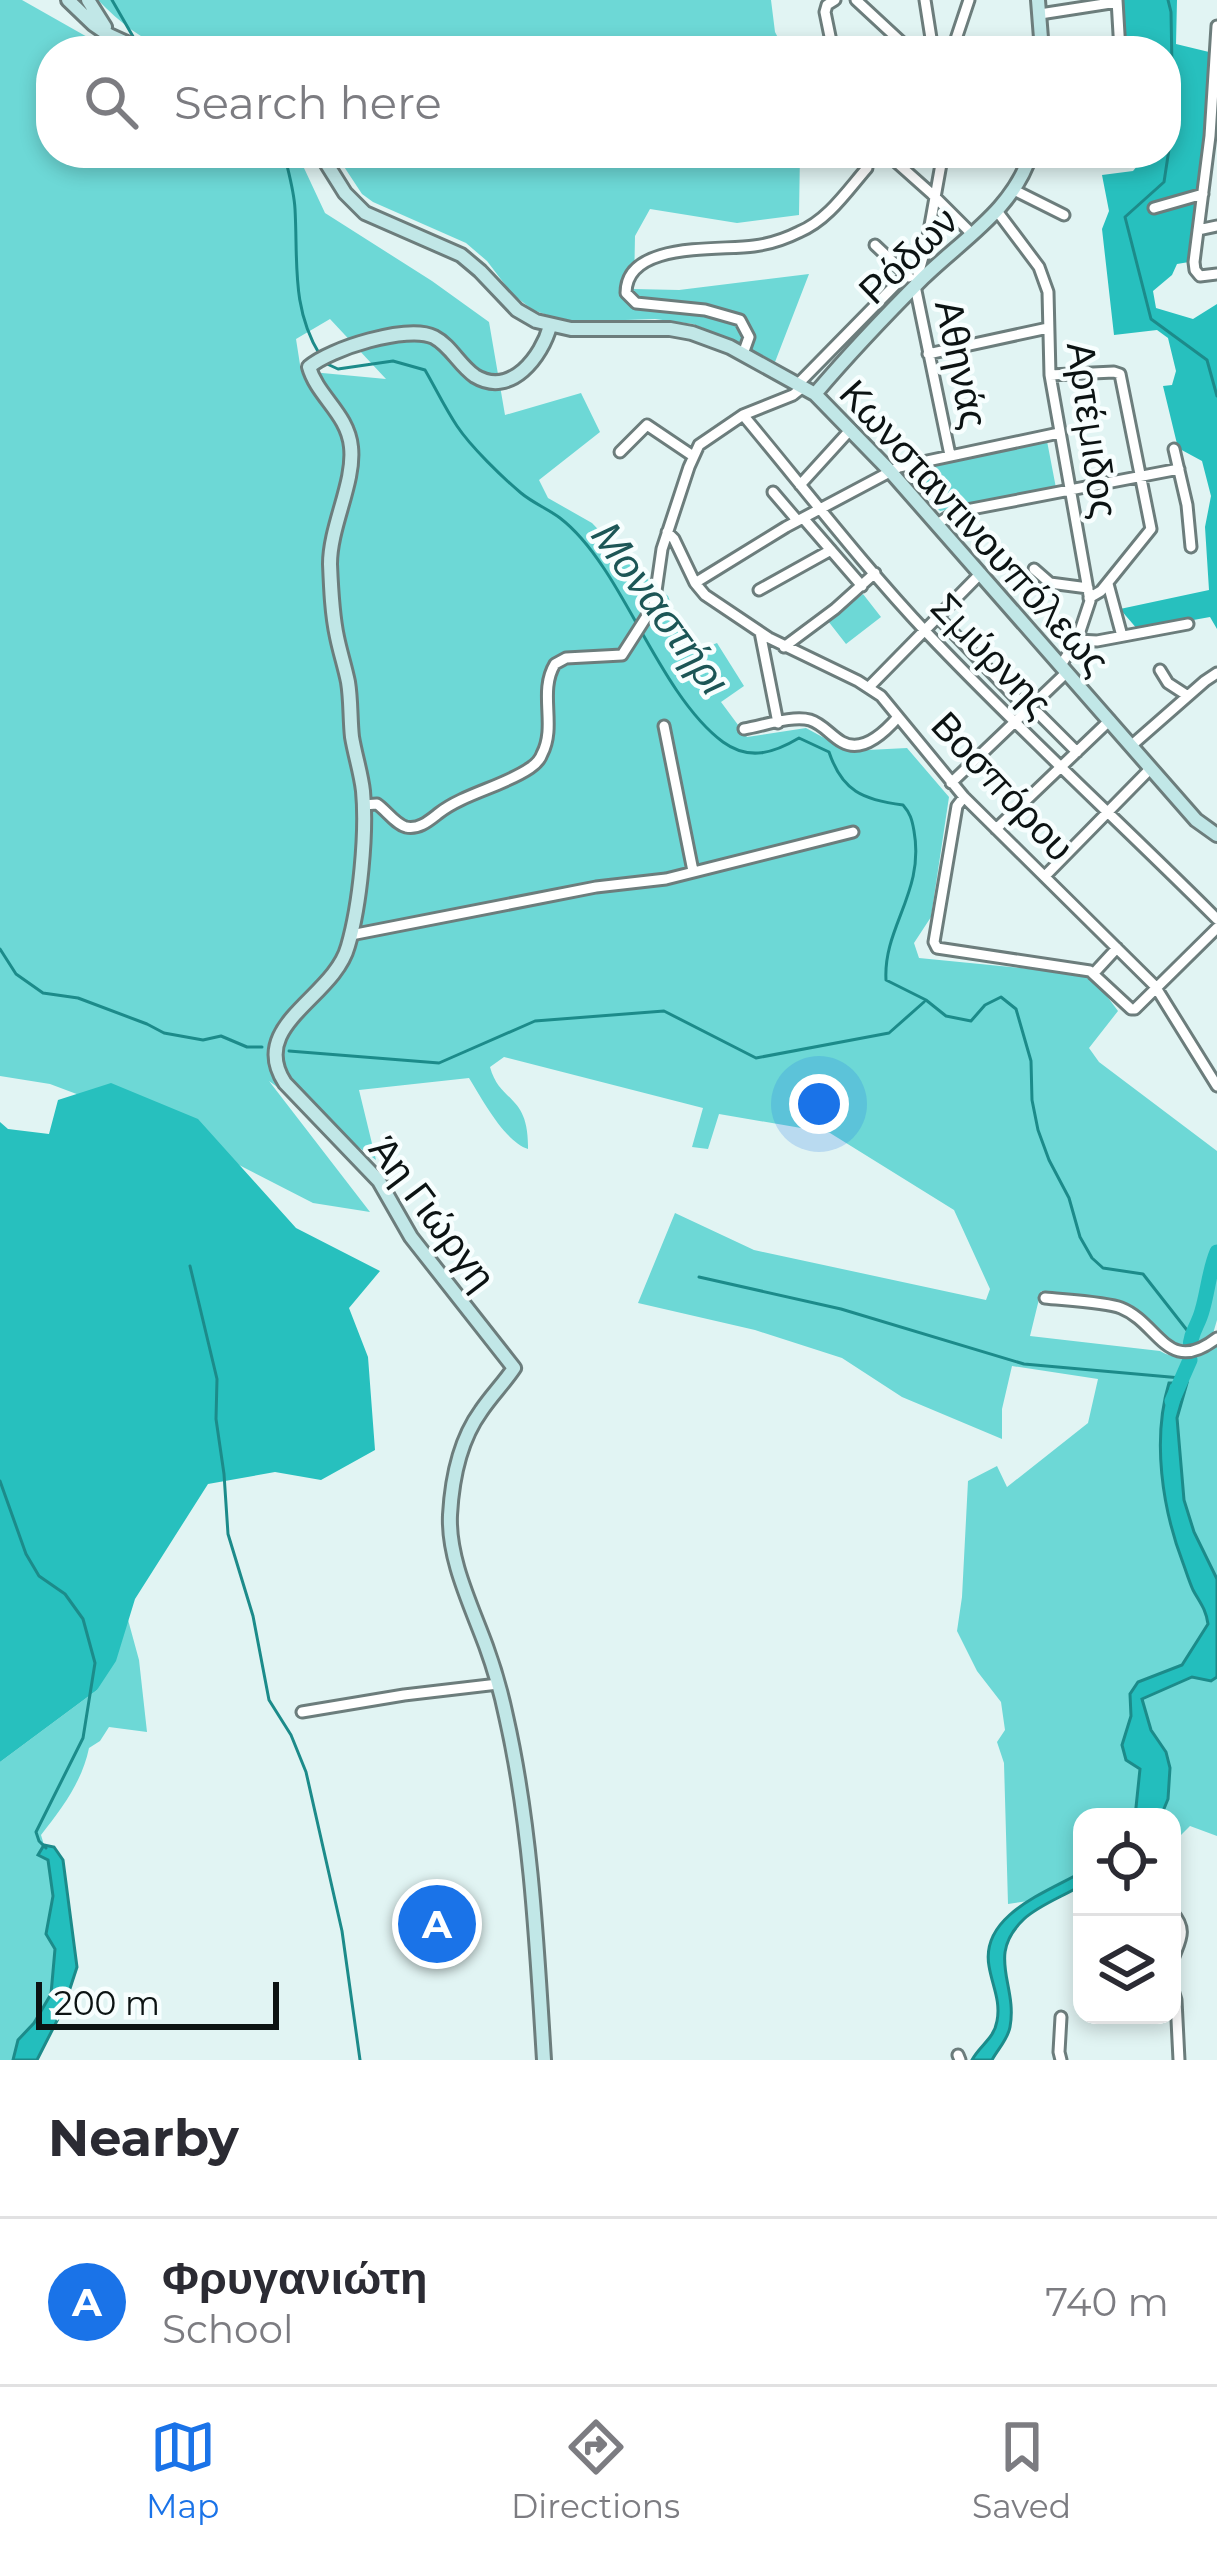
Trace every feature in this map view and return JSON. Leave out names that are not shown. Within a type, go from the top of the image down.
[{"type":"street","points":[[68,0],[92,25],[112,36]]},
{"type":"street","points":[[88,0],[101,23],[117,36]]},
{"type":"street","points":[[830,36],[824,12],[835,0]]},
{"type":"street","points":[[856,0],[895,36]]},
{"type":"street","points":[[925,0],[931,36]]},
{"type":"street","points":[[957,36],[969,0]]},
{"type":"street","points":[[1039,7],[1117,1],[1119,36]]},
{"type":"street","points":[[1217,26],[1194,267],[1204,277],[1217,274]]},
{"type":"street","points":[[329,168],[352,202],[370,216],[460,255],[517,310],[550,326]]},
{"type":"street","points":[[743,354],[749,337],[740,320],[705,310],[636,303],[626,293],[630,275],[662,254],[763,245],[805,230],[867,168]]},
{"type":"street","points":[[903,168],[972,235]]},
{"type":"street","points":[[874,245],[911,280],[927,242],[940,168]]},
{"type":"street","name":"Ρόδων","points":[[805,388],[911,280],[998,211],[1024,168]]},
{"type":"street","points":[[1014,190],[1064,214]]},
{"type":"street","points":[[1154,208],[1203,194]]},
{"type":"street","name":"Αρτέμιδος","points":[[952,783],[1064,669],[1077,640],[1088,593],[1050,375],[1048,292],[1042,273],[998,211]]},
{"type":"street","points":[[1198,230],[1217,226]]},
{"type":"street","name":"Αθηνάς","points":[[911,280],[950,455]]},
{"type":"street","name":"Κωνσταντινουπόλεως","points":[[550,326],[677,330],[711,339],[805,388],[890,471],[1196,820],[1217,835]]},
{"type":"street","name":"Άη Γιώργη","points":[[544,2060],[538,1947],[506,1717],[455,1554],[450,1518],[454,1475],[466,1438],[514,1368],[411,1237],[380,1181],[285,1083],[274,1048],[279,1034],[344,958],[358,883],[364,805],[348,682],[334,620],[330,558],[351,448],[344,425],[309,367],[336,352],[400,331],[420,332],[447,347],[474,375],[488,382],[502,381],[528,368],[550,326]]},
{"type":"street","points":[[928,354],[1048,328]]},
{"type":"street","points":[[1034,569],[1050,583],[1088,593],[1108,583],[1151,531],[1120,374],[1050,375]]},
{"type":"street","points":[[364,805],[377,804],[401,825],[413,827],[534,765],[546,742],[547,688],[557,661],[618,656],[626,651],[655,602],[659,560],[700,443],[743,415],[805,388]]},
{"type":"street","name":"Σμύρνης","points":[[743,415],[925,630],[1217,919]]},
{"type":"street","points":[[620,452],[647,425],[693,456]]},
{"type":"street","points":[[800,485],[851,429]]},
{"type":"street","points":[[667,532],[695,584],[800,519],[902,465],[1059,433]]},
{"type":"street","points":[[1174,449],[1191,547]]},
{"type":"street","points":[[937,524],[956,512],[1180,469]]},
{"type":"street","points":[[773,492],[862,586]]},
{"type":"street","points":[[759,590],[832,550]]},
{"type":"street","points":[[784,647],[874,573]]},
{"type":"street","points":[[869,688],[981,573]]},
{"type":"street","points":[[1108,583],[1122,636]]},
{"type":"street","name":"Βοσπόρου","points":[[695,584],[784,647],[885,700],[964,797],[1155,986],[1217,1086]]},
{"type":"street","points":[[938,617],[1019,701],[1077,752]]},
{"type":"street","points":[[1077,640],[1188,624]]},
{"type":"street","points":[[760,632],[778,723]]},
{"type":"street","points":[[959,665],[971,652]]},
{"type":"street","points":[[1160,670],[1166,682],[1189,696]]},
{"type":"street","points":[[1132,745],[1217,674]]},
{"type":"street","points":[[984,691],[997,678]]},
{"type":"street","points":[[744,730],[799,719],[812,721],[852,745],[876,739],[898,717]]},
{"type":"street","points":[[996,829],[1110,720]]},
{"type":"street","points":[[664,726],[693,871]]},
{"type":"street","points":[[1036,743],[1052,727]]},
{"type":"street","points":[[1046,876],[1151,768]]},
{"type":"street","points":[[964,797],[957,806],[935,947],[1094,973],[1131,1009],[1217,928]]},
{"type":"street","points":[[350,935],[596,887],[666,879],[853,832]]},
{"type":"street","points":[[1094,973],[1117,948]]},
{"type":"street","points":[[1045,1298],[1125,1309],[1161,1342],[1186,1352],[1197,1351],[1217,1338]]},
{"type":"street","points":[[302,1712],[498,1684]]},
{"type":"street","points":[[1060,2017],[1061,2060]]},
{"type":"street","points":[[1177,2024],[1178,2060]]},
{"type":"shaded area","points":[[0,0],[22,0],[86,36],[36,36],[36,168],[304,168],[325,213],[489,322],[505,415],[581,393],[600,432],[539,480],[548,498],[592,523],[668,596],[697,651],[717,643],[744,686],[721,702],[747,737],[806,728],[848,751],[907,748],[949,797],[931,917],[914,943],[919,958],[1091,975],[1118,1011],[1089,1048],[1099,1062],[1217,1151],[1217,1320],[1212,1337],[1188,1350],[1163,1341],[1113,1300],[1107,1304],[1041,1291],[1030,1336],[1182,1357],[1217,1344],[1217,1836],[1190,1826],[1181,1835],[1181,1808],[1073,1808],[1073,1889],[1008,1904],[1004,1763],[997,1742],[1005,1730],[1001,1702],[977,1671],[957,1631],[968,1481],[997,1466],[1007,1487],[1088,1423],[1098,1379],[1012,1366],[1002,1409],[1002,1439],[902,1397],[842,1358],[755,1330],[638,1303],[675,1213],[754,1250],[986,1300],[990,1289],[954,1210],[830,1133],[719,1114],[708,1149],[692,1147],[703,1108],[504,1057],[490,1067],[524,1118],[528,1149],[503,1129],[469,1078],[359,1090],[376,1160],[269,1081],[370,1212],[313,1203],[167,1128],[50,1084],[0,1076]],"holes":[[[330,319],[386,379],[301,371],[296,339]]]},
{"type":"shaded area","points":[[98,0],[771,0],[777,36],[142,36]]},
{"type":"shaded area","points":[[1120,0],[1177,0],[1176,36],[1121,36]]},
{"type":"shaded area","points":[[1181,45],[1209,52],[1206,125],[1189,262],[1177,264],[1153,291],[1156,308],[1193,319],[1217,304],[1217,629],[1210,617],[1138,630],[1120,609],[1209,590],[1205,527],[1211,496],[1202,461],[1178,448],[1163,386],[1172,385],[1176,371],[1168,338],[1157,330],[1114,335],[1102,229],[1109,211],[1102,175],[1181,168]]},
{"type":"shaded area","points":[[345,168],[800,168],[799,215],[737,223],[650,209],[635,236],[634,289],[679,290],[809,274],[775,362],[693,324],[655,319],[567,322],[533,310],[466,243],[362,194]]},
{"type":"shaded area","points":[[1047,441],[1056,488],[940,511],[907,477],[913,467]]},
{"type":"shaded area","points":[[863,594],[881,617],[846,644],[828,621]]},
{"type":"shaded area","points":[[111,1083],[198,1119],[296,1228],[380,1271],[349,1308],[368,1357],[375,1450],[321,1480],[275,1472],[208,1484],[135,1599],[116,1661],[97,1690],[0,1762],[0,1122],[8,1129],[49,1134],[58,1100]]},
{"type":"shaded area","points":[[1169,1383],[1187,1383],[1177,1418],[1184,1500],[1217,1579],[1217,1677],[1211,1681],[1192,1677],[1142,1699],[1170,1768],[1164,1808],[1136,1808],[1140,1769],[1126,1760],[1122,1745],[1131,1716],[1130,1694],[1138,1682],[1182,1665],[1208,1624],[1176,1542],[1165,1497],[1160,1450]]},
{"type":"shaded area","points":[[127,1616],[139,1660],[147,1732],[109,1727],[89,1748],[64,1805],[41,1835],[44,1845],[38,1855],[48,1860],[53,1896],[46,1934],[55,1949],[51,1994],[18,2040],[13,2060],[0,2060],[0,1762],[97,1690]]},
{"type":"shaded area","points":[[44,1845],[54,1847],[63,1860],[77,1967],[64,2007],[37,2060],[13,2060],[18,2040],[51,1994],[55,1949],[46,1934],[53,1896],[48,1860],[38,1855]]},
{"type":"shaded area","points":[[1073,1877],[1073,1890],[1030,1914],[1013,1932],[1005,1958],[1009,2031],[992,2060],[972,2060],[997,2021],[989,1948],[1005,1919]]},
{"type":"waterway","name":"Μοναστήρι","points":[[112,0],[133,36]]},
{"type":"waterway","points":[[1168,0],[1171,36]]},
{"type":"waterway","name":"Μοναστήρι","points":[[287,168],[294,202],[300,302],[320,355]]},
{"type":"waterway","points":[[1166,168],[1164,182],[1125,217],[1151,319],[1207,360],[1217,396]]},
{"type":"waterway","name":"Μοναστήρι","points":[[325,363],[338,369],[393,361],[425,370],[478,452],[589,547],[672,684],[723,742],[742,752],[761,753],[799,738],[829,752],[840,776],[856,791],[903,805],[912,823],[916,853],[891,943],[886,980],[946,1016],[971,1021],[985,1005],[1001,997],[1016,1009],[1031,1061],[1038,1130],[1069,1198],[1080,1237],[1103,1268],[1143,1274],[1190,1334]]},
{"type":"waterway","points":[[0,949],[16,974],[43,993],[78,998],[164,1033],[203,1040],[221,1036],[247,1047],[262,1047]]},
{"type":"waterway","points":[[289,1051],[439,1063],[535,1021],[664,1011],[756,1058],[889,1033],[924,1002]]},
{"type":"waterway","points":[[1190,1349],[1217,1252]]},
{"type":"waterway","points":[[190,1266],[217,1379],[216,1419],[228,1534],[253,1616],[269,1700],[306,1772],[342,1931],[360,2060]]},
{"type":"waterway","points":[[699,1277],[841,1309],[1024,1364],[1181,1378]]},
{"type":"waterway","points":[[1172,1401],[1190,1360]]},
{"type":"waterway","points":[[0,1481],[26,1554],[39,1576],[65,1594],[83,1619],[95,1663],[83,1738],[36,1832],[46,1848]]},
{"type":"place","name":"Φρυγανιώτη","points":[[437,1924]]}]
